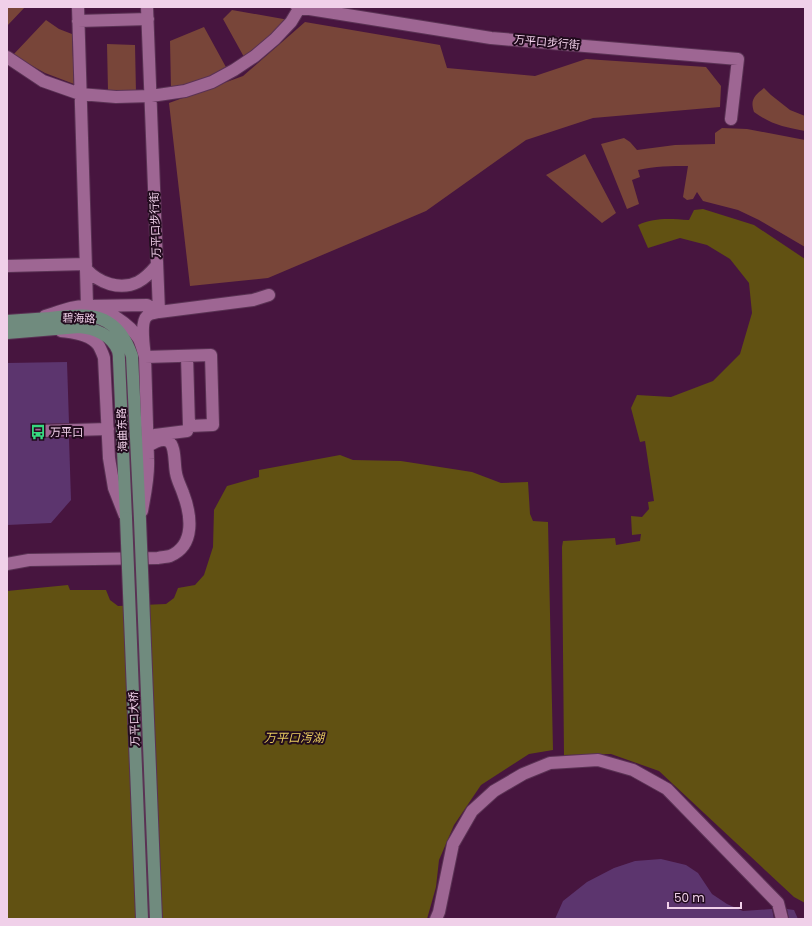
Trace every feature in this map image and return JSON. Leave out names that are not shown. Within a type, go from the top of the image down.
[{"type":"main road","name":"碧海路","points":[[7,321],[74,316],[98,317],[107,321],[116,328],[129,347],[132,356]]},
{"type":"main road","name":"碧海路","points":[[7,333],[79,327],[88,328],[104,334],[113,342]]},
{"type":"main road","name":"海曲东路","points":[[113,342],[118,350],[120,360],[126,518]]},
{"type":"main road","name":"海曲东路","points":[[132,356],[140,520]]},
{"type":"main road","name":"万平口大桥","points":[[126,518],[142,919]]},
{"type":"main road","name":"万平口大桥","points":[[140,520],[156,919]]},
{"type":"street","points":[[78,7],[87,306]]},
{"type":"street","points":[[7,57],[43,81],[80,94],[116,97],[151,96],[185,90],[212,82],[234,70],[255,56],[275,39],[291,22],[299,7]]},
{"type":"street","name":"万平口步行街","points":[[299,7],[491,38],[738,59],[731,119]]},
{"type":"street","points":[[78,21],[147,13]]},
{"type":"street","name":"万平口步行街","points":[[86,267],[97,279],[108,284],[118,286],[138,282],[148,275],[157,265],[147,13]]},
{"type":"street","points":[[157,261],[159,312]]},
{"type":"street","points":[[7,266],[86,267]]},
{"type":"street","points":[[140,520],[148,470],[144,324],[146,318],[149,315],[159,312],[254,300],[269,296]]},
{"type":"street","points":[[36,319],[65,310],[87,306],[146,305],[159,312]]},
{"type":"street","points":[[87,306],[100,309],[111,314],[131,329],[138,338],[145,357]]},
{"type":"street","points":[[50,330],[78,333],[90,338],[98,345],[104,358],[109,458],[114,488],[126,518]]},
{"type":"street","points":[[145,357],[211,355],[213,424],[189,426]]},
{"type":"street","points":[[148,442],[157,434],[187,431],[189,426],[187,356]]},
{"type":"street","points":[[40,431],[108,429]]},
{"type":"street","points":[[7,564],[29,560],[158,558],[169,556],[178,551],[185,543],[189,533],[190,520],[184,494],[176,474],[173,446],[168,441],[163,440],[148,442]]},
{"type":"street","points":[[436,919],[439,912],[453,844],[472,811],[494,791],[523,774],[550,763],[598,760],[633,770],[667,789],[778,903],[782,919]]},
{"type":"shaded area","points":[[7,7],[25,7],[7,26]]},
{"type":"shaded area","points":[[232,10],[289,20],[244,57],[223,19]]},
{"type":"shaded area","points":[[46,20],[59,29],[72,34],[74,84],[45,73],[13,55]]},
{"type":"shaded area","points":[[305,22],[440,45],[447,68],[535,76],[586,59],[706,67],[721,86],[720,107],[593,118],[526,140],[426,211],[268,278],[190,286],[169,103],[243,76]]},
{"type":"shaded area","points":[[204,27],[227,69],[203,82],[171,89],[170,41]]},
{"type":"shaded area","points":[[107,44],[135,45],[136,93],[108,91]]},
{"type":"shaded area","points":[[764,88],[790,110],[805,116],[805,131],[778,125],[754,112],[752,104],[754,98]]},
{"type":"shaded area","points":[[722,128],[747,129],[805,140],[805,247],[759,220],[738,210],[703,201],[697,192],[693,199],[687,200],[683,197],[688,166],[669,166],[638,170],[640,177],[632,180],[639,204],[627,209],[601,144],[624,138],[637,150],[675,145],[715,144],[715,133]]},
{"type":"shaded area","points":[[585,154],[616,213],[602,223],[546,175]]},
{"type":"water","points":[[703,209],[754,225],[805,259],[805,903],[794,897],[659,771],[611,754],[564,755],[563,541],[615,538],[616,545],[640,541],[641,534],[632,535],[631,516],[642,517],[649,509],[648,502],[654,501],[645,441],[640,442],[631,408],[637,395],[671,397],[713,381],[740,354],[752,313],[749,283],[730,259],[707,245],[680,238],[648,248],[638,225],[657,220],[689,220],[694,210]]},
{"type":"water","name":"万平口泻湖","points":[[340,455],[353,460],[401,461],[472,472],[501,483],[528,482],[530,514],[533,521],[548,522],[553,750],[529,754],[481,785],[454,825],[439,860],[436,887],[427,919],[7,919],[7,591],[68,585],[70,590],[106,590],[110,600],[118,606],[166,604],[174,598],[178,588],[195,585],[204,575],[213,547],[214,510],[227,486],[259,477],[259,470]]},
{"type":"building","name":"万平口","points":[[67,362],[69,423],[39,424],[33,428],[33,431],[37,438],[69,438],[71,500],[51,523],[7,525],[7,363]]},
{"type":"building","points":[[661,859],[686,865],[698,873],[712,894],[727,904],[743,911],[772,909],[774,919],[555,919],[563,901],[587,882],[614,868],[635,861]]},
{"type":"building","points":[[787,909],[794,910],[798,919],[789,919]]},
{"type":"place","name":"万平口","points":[[38,432]]}]
